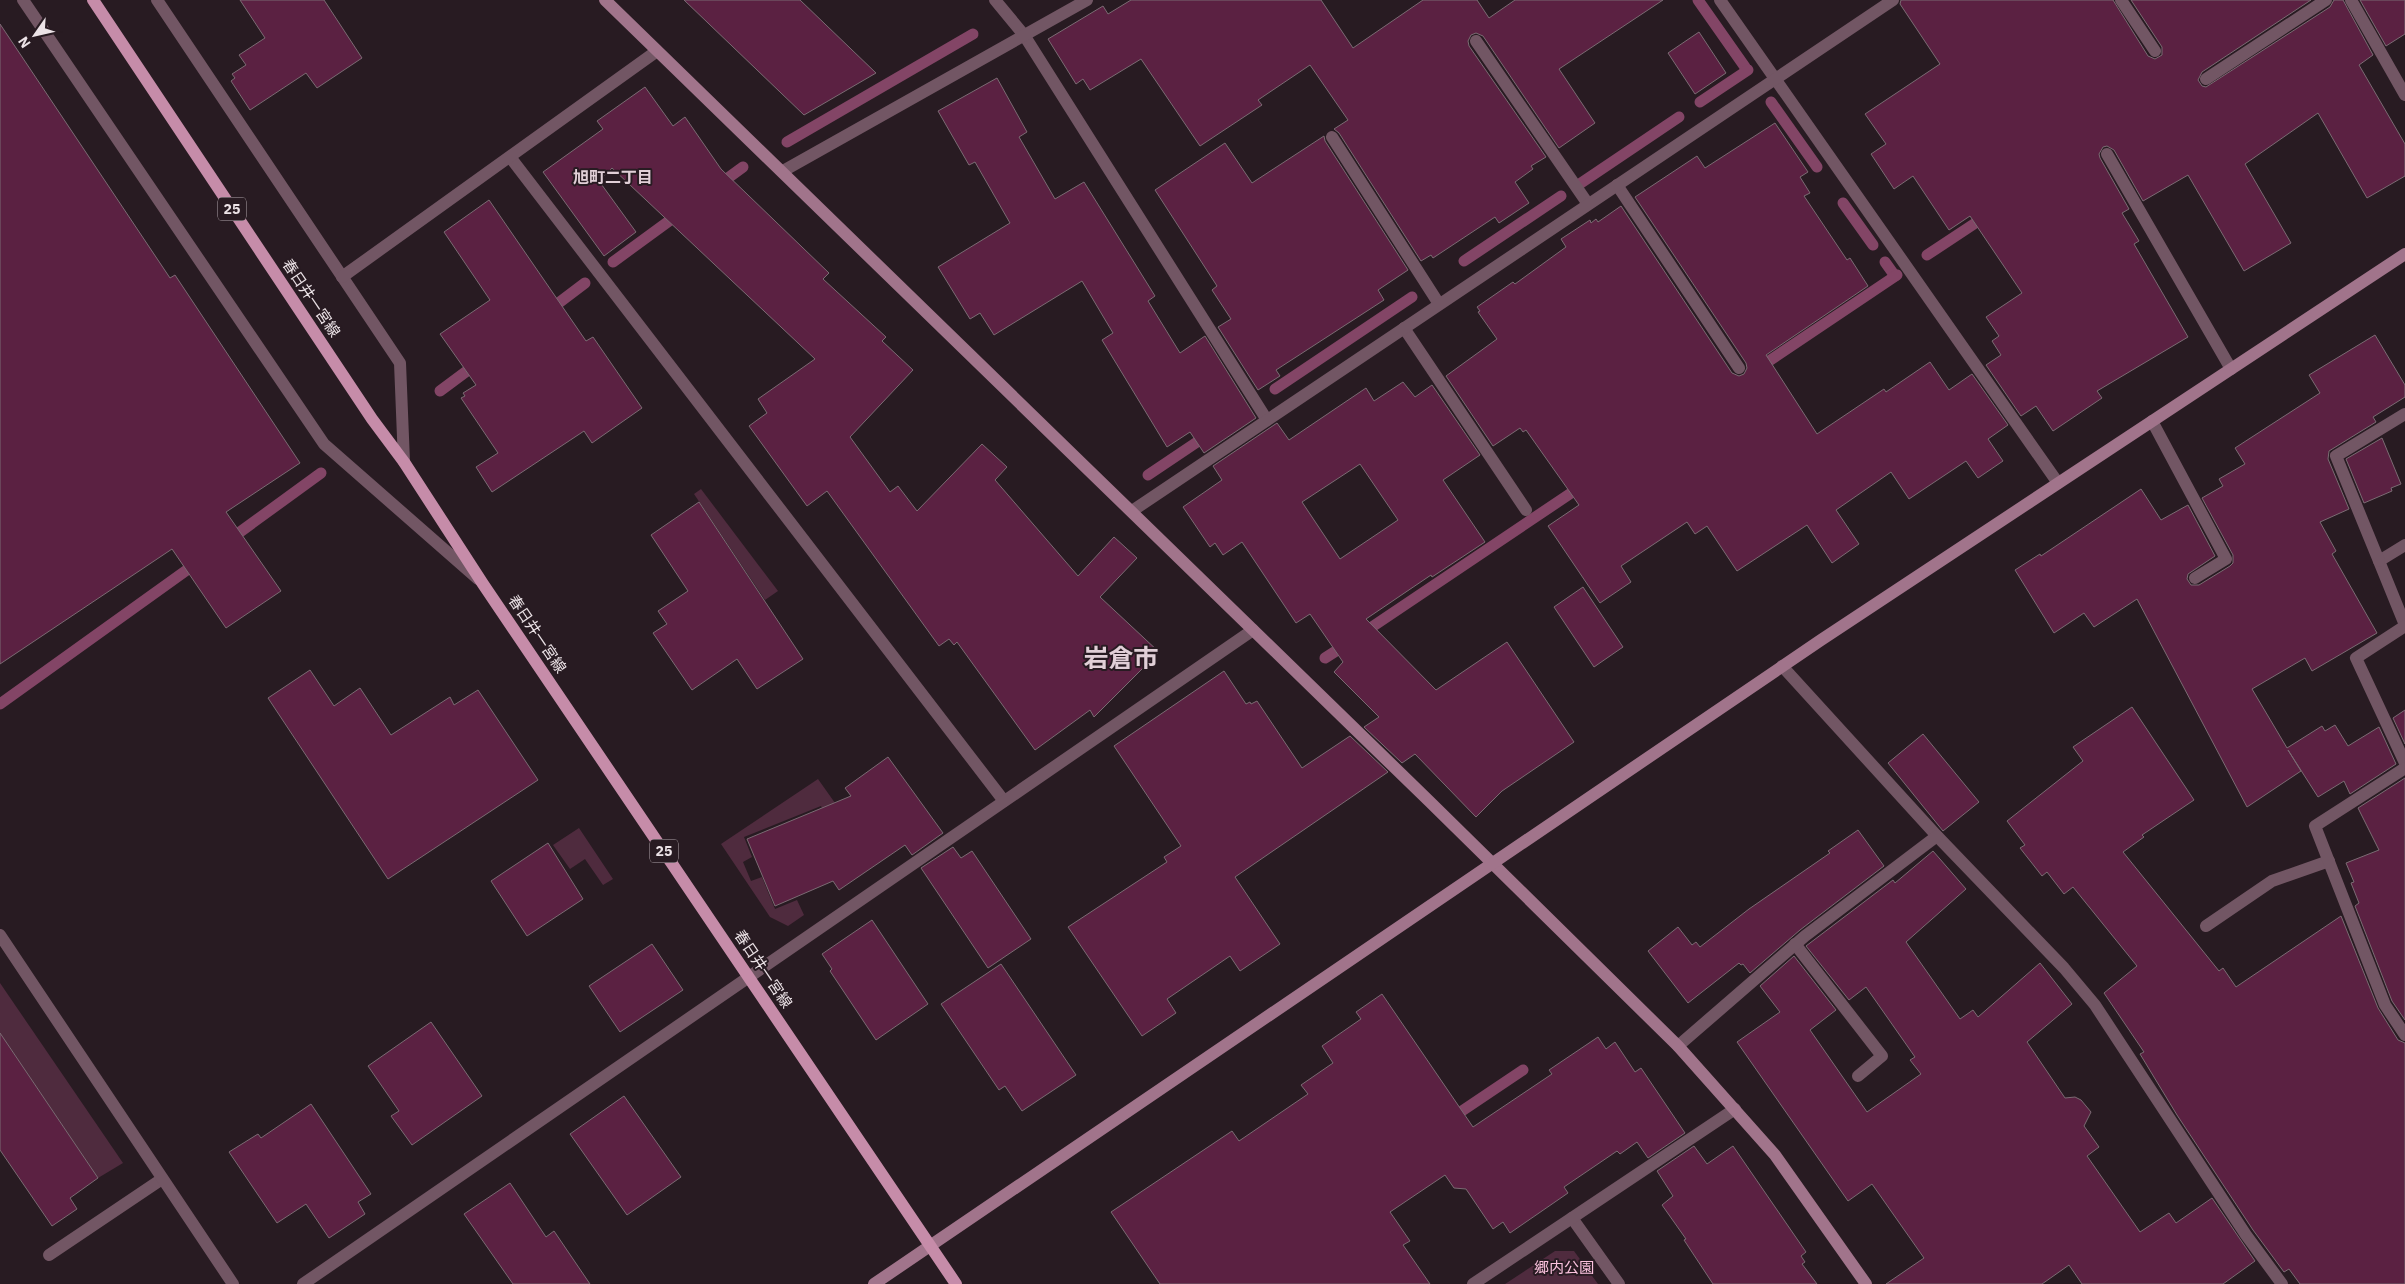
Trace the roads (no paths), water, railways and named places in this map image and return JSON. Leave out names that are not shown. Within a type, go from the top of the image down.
[{"type":"main road","name":"春日井一宮線","points":[[92,0],[372,419],[404,462],[483,584],[956,1284]]},
{"type":"street","points":[[23,0],[324,444],[483,584]]},
{"type":"street","points":[[157,0],[400,363],[404,462]]},
{"type":"street","points":[[605,0],[1132,511],[1678,1046],[1775,1155],[1866,1284]]},
{"type":"street","points":[[995,0],[1024,35],[1267,420]]},
{"type":"street","points":[[783,171],[1087,0]]},
{"type":"street","points":[[1720,0],[2058,483]]},
{"type":"street","points":[[1132,511],[1892,0]]},
{"type":"street","points":[[2121,0],[2155,51]]},
{"type":"street","points":[[2206,79],[2326,0]]},
{"type":"street","points":[[2351,0],[2405,95]]},
{"type":"street","points":[[1476,41],[1588,204]]},
{"type":"street","points":[[342,277],[657,51]]},
{"type":"street","points":[[1332,137],[1438,304]]},
{"type":"street","points":[[2107,154],[2231,369]]},
{"type":"street","points":[[510,157],[1004,801]]},
{"type":"street","points":[[1617,185],[1739,368]]},
{"type":"street","points":[[874,1284],[1782,666],[2405,254]]},
{"type":"street","points":[[1404,328],[1526,510]]},
{"type":"street","points":[[2405,414],[2336,456],[2405,625],[2356,658],[2405,762]]},
{"type":"street","points":[[2152,421],[2226,558],[2195,578]]},
{"type":"street","points":[[2379,561],[2405,545]]},
{"type":"street","points":[[303,1284],[1254,630]]},
{"type":"street","points":[[1782,666],[1937,836],[2064,968],[2095,1005],[2246,1235],[2282,1284]]},
{"type":"street","points":[[2405,768],[2314,826],[2385,1005],[2405,1035]]},
{"type":"street","points":[[1678,1046],[1795,944],[1937,836]]},
{"type":"street","points":[[2206,926],[2272,881],[2328,861]]},
{"type":"street","points":[[0,935],[233,1284]]},
{"type":"street","points":[[1795,944],[1882,1056],[1858,1076]]},
{"type":"street","points":[[1473,1284],[1735,1109]]},
{"type":"street","points":[[49,1255],[162,1179]]},
{"type":"street","points":[[1572,1218],[1619,1284]]},
{"type":"waterway","points":[[1698,0],[1745,67]]},
{"type":"waterway","points":[[787,142],[973,34]]},
{"type":"waterway","points":[[1700,102],[1748,70]]},
{"type":"waterway","points":[[1771,102],[1817,167]]},
{"type":"waterway","points":[[1581,183],[1679,117]]},
{"type":"waterway","points":[[717,186],[743,167]]},
{"type":"waterway","points":[[1464,261],[1561,196]]},
{"type":"waterway","points":[[1843,203],[1873,245]]},
{"type":"waterway","points":[[613,262],[680,213]]},
{"type":"waterway","points":[[1927,255],[1986,216]]},
{"type":"waterway","points":[[1885,262],[1895,276]]},
{"type":"waterway","points":[[1757,369],[1897,275]]},
{"type":"waterway","points":[[548,311],[585,283]]},
{"type":"waterway","points":[[1275,389],[1412,297]]},
{"type":"waterway","points":[[440,391],[479,362]]},
{"type":"waterway","points":[[1148,475],[1209,434]]},
{"type":"waterway","points":[[229,540],[321,473]]},
{"type":"waterway","points":[[1360,635],[1583,485]]},
{"type":"waterway","points":[[0,704],[198,562]]},
{"type":"waterway","points":[[1325,658],[1347,644]]},
{"type":"waterway","points":[[1450,1119],[1523,1070]]},
{"type":"district","name":"旭町二丁目","points":[[613,177]]},
{"type":"district","name":"岩倉市","points":[[1121,658]]},
{"type":"park label","name":"郷内公園","points":[[1564,1268]]}]
